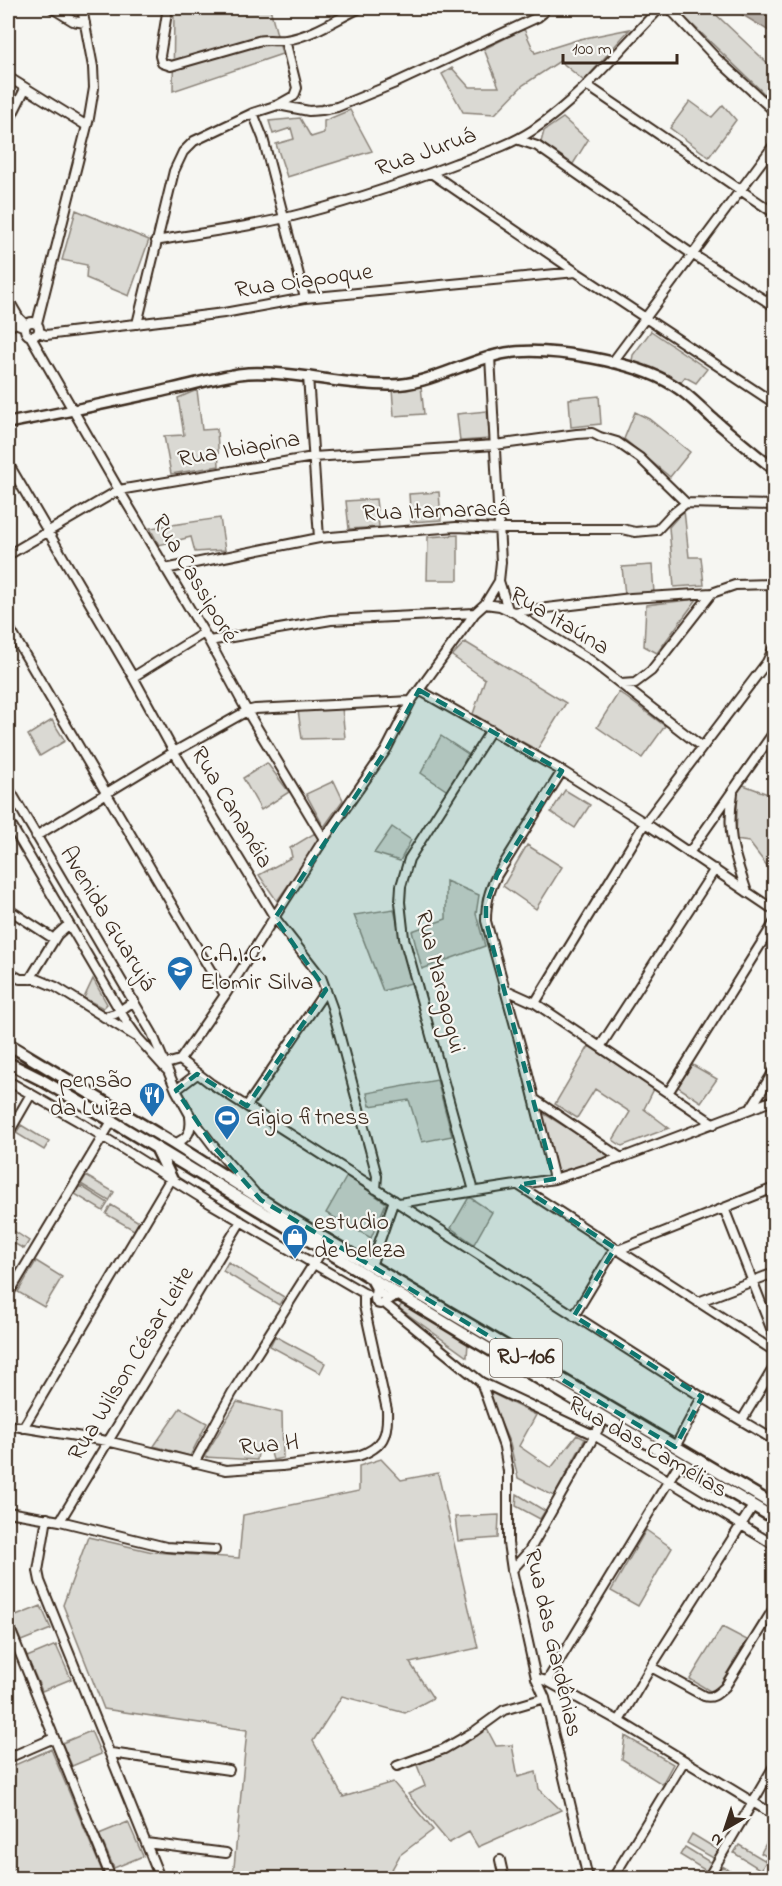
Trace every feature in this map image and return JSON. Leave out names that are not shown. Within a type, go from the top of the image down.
[{"type":"highway","name":"RJ-106","points":[[8,1044],[174,1144],[261,1200],[774,1505]]},
{"type":"highway","name":"RJ-106","points":[[8,1063],[112,1121],[774,1518]]},
{"type":"highway","points":[[156,1149],[171,1178]]},
{"type":"highway","points":[[372,1278],[380,1299],[399,1295]]},
{"type":"main road","points":[[8,423],[73,411],[230,375],[267,373],[398,385],[434,376],[490,357],[532,351],[558,353],[612,363],[650,373],[674,386],[774,469]]},
{"type":"street","points":[[52,8],[73,21],[85,23]]},
{"type":"street","points":[[36,331],[87,126],[94,88],[93,67],[82,8]]},
{"type":"street","points":[[170,8],[166,14],[160,60],[166,66],[258,41],[285,40],[314,31],[360,8]]},
{"type":"street","points":[[278,105],[309,111],[337,107],[393,84],[538,17],[543,14],[545,8]]},
{"type":"street","name":"Rua Juruá","points":[[156,241],[284,218],[354,200],[519,140],[536,129],[588,86],[626,42],[660,8]]},
{"type":"street","points":[[669,8],[717,59],[774,111]]},
{"type":"street","points":[[137,324],[174,171],[183,152],[194,141],[294,96],[297,88],[285,40]]},
{"type":"street","points":[[8,77],[87,126]]},
{"type":"street","points":[[588,86],[774,213]]},
{"type":"street","points":[[8,123],[25,89]]},
{"type":"street","points":[[253,113],[263,138],[305,298]]},
{"type":"street","points":[[536,129],[537,146]]},
{"type":"street","points":[[519,140],[537,146],[692,254],[774,306]]},
{"type":"street","points":[[612,363],[774,145]]},
{"type":"street","points":[[431,173],[774,403]]},
{"type":"street","name":"Rua Oiapoque","points":[[36,331],[46,335],[224,313],[305,298],[576,272]]},
{"type":"street","name":"Rua Cassiporé","points":[[8,299],[25,326],[27,334],[36,331],[73,411],[324,839]]},
{"type":"street","points":[[8,328],[15,323],[25,326],[32,321],[36,331]]},
{"type":"street","points":[[485,604],[499,581],[501,562],[490,357]]},
{"type":"street","points":[[308,376],[319,538]]},
{"type":"street","name":"Rua Ibiapina","points":[[8,555],[119,490],[313,457],[495,445],[592,433],[617,442],[640,458],[686,503]]},
{"type":"street","name":"Rua Cananéia","points":[[8,463],[133,677],[174,752],[275,918],[321,977],[377,1176],[376,1189]]},
{"type":"street","points":[[686,503],[774,505]]},
{"type":"street","name":"Rua Itamaracá","points":[[165,569],[319,538],[456,527],[622,529],[635,532],[657,530],[686,503]]},
{"type":"street","points":[[499,581],[511,611],[631,598],[712,593],[735,585],[774,584]]},
{"type":"street","name":"Rua Itaúna","points":[[206,637],[331,620],[475,613],[485,604],[511,611],[590,660],[621,684],[634,683],[651,671],[712,593]]},
{"type":"street","points":[[168,1068],[180,1060],[225,995],[324,839],[386,750],[411,701],[475,613]]},
{"type":"street","points":[[8,626],[225,995]]},
{"type":"street","points":[[133,677],[206,637]]},
{"type":"street","points":[[535,1004],[645,824],[767,662],[774,647]]},
{"type":"street","points":[[621,684],[702,747]]},
{"type":"street","points":[[419,690],[562,771],[715,869],[774,910]]},
{"type":"street","points":[[36,836],[174,752],[247,711],[411,701]]},
{"type":"street","name":"Rua Maragogui","points":[[474,1191],[404,938],[400,902],[401,885],[409,859],[491,730]]},
{"type":"street","points":[[689,853],[774,732]]},
{"type":"street","points":[[555,1179],[486,921],[486,906],[488,892],[497,875],[562,771]]},
{"type":"street","name":"Avenida Guarujá","points":[[8,787],[134,1001],[190,1115],[214,1148],[261,1200]]},
{"type":"street","points":[[734,789],[729,823],[730,838],[747,892]]},
{"type":"street","name":"Avenida Guarujá","points":[[8,820],[138,1038],[168,1068]]},
{"type":"street","points":[[600,1047],[715,869]]},
{"type":"street","points":[[59,908],[74,900]]},
{"type":"street","points":[[8,909],[54,939]]},
{"type":"street","points":[[668,1093],[774,923]]},
{"type":"street","points":[[30,979],[54,939],[69,924]]},
{"type":"street","points":[[8,972],[20,979],[41,980],[56,987],[138,1038]]},
{"type":"street","points":[[504,989],[535,1004],[714,1124]]},
{"type":"street","points":[[247,1106],[326,990]]},
{"type":"street","points":[[104,1017],[112,1015],[134,1001]]},
{"type":"street","points":[[180,1060],[197,1074],[574,1316],[774,1440]]},
{"type":"street","points":[[750,1109],[774,1071]]},
{"type":"street","points":[[176,1090],[197,1074]]},
{"type":"street","name":"Rua das Camélias","points":[[8,1081],[241,1221],[364,1293],[380,1299],[480,1382],[594,1435],[774,1545]]},
{"type":"street","points":[[8,1134],[31,1094]]},
{"type":"street","points":[[534,1099],[621,1158]]},
{"type":"street","points":[[397,1202],[555,1179],[621,1158],[774,1100]]},
{"type":"street","points":[[174,1144],[183,1140],[190,1133],[190,1115]]},
{"type":"street","points":[[8,1294],[112,1121]]},
{"type":"street","points":[[23,1428],[171,1178]]},
{"type":"street","points":[[518,1185],[774,1350]]},
{"type":"street","points":[[574,1316],[617,1249],[774,1188]]},
{"type":"street","points":[[371,1266],[397,1202]]},
{"type":"street","points":[[724,1208],[774,1336]]},
{"type":"street","name":"Rua Wilson César Leite","points":[[53,1520],[107,1441],[241,1221]]},
{"type":"street","points":[[194,1463],[232,1393],[322,1249]]},
{"type":"street","points":[[698,1302],[774,1273]]},
{"type":"street","name":"Rua H","points":[[8,1425],[107,1441],[226,1470],[247,1470],[358,1456],[369,1452],[377,1447],[384,1437],[387,1427],[387,1410],[364,1306],[364,1293]]},
{"type":"street","points":[[742,1420],[774,1367]]},
{"type":"street","name":"Rua das Gardênias","points":[[480,1382],[504,1448],[508,1471],[508,1543],[512,1570],[536,1678],[545,1698],[588,1878]]},
{"type":"street","points":[[675,1447],[702,1397]]},
{"type":"street","points":[[512,1570],[529,1551],[605,1417]]},
{"type":"street","points":[[547,1682],[680,1462]]},
{"type":"street","points":[[619,1721],[753,1506]]},
{"type":"street","points":[[8,1512],[53,1520],[166,1547],[215,1550]]},
{"type":"street","points":[[53,1520],[38,1571],[39,1581],[160,1878]]},
{"type":"street","points":[[651,1667],[704,1696],[716,1695],[724,1687],[774,1608]]},
{"type":"street","points":[[8,1624],[111,1878]]},
{"type":"street","points":[[536,1678],[619,1721],[774,1815]]},
{"type":"street","points":[[397,1766],[444,1749],[485,1725],[504,1710],[545,1698]]},
{"type":"street","points":[[8,1758],[54,1738]]},
{"type":"street","points":[[111,1753],[229,1770]]},
{"type":"street","points":[[613,1878],[684,1761]]},
{"type":"street","points":[[708,1878],[774,1766]]},
{"type":"street","points":[[146,1843],[226,1853]]},
{"type":"street","points":[[500,1860],[504,1878]]},
{"type":"highlighted area","points":[[419,690],[562,771],[497,875],[486,906],[486,921],[554,1179],[518,1185],[615,1248],[574,1316],[702,1397],[675,1447],[261,1200],[215,1148],[176,1090],[197,1074],[247,1106],[326,990],[275,918],[386,750]]},
{"type":"shaded area","points":[[187,8],[270,8],[282,54],[173,91],[174,12]]},
{"type":"shaded area","points":[[675,8],[709,8],[774,69],[774,103]]},
{"type":"shaded area","points":[[731,8],[774,8],[774,34]]},
{"type":"shaded area","points":[[524,29],[535,53],[580,39],[630,29],[584,81],[560,61],[523,85],[495,114],[463,112],[442,74],[452,68],[469,87],[499,87],[484,49]]},
{"type":"shaded area","points":[[690,101],[712,117],[723,105],[736,120],[709,157],[670,128]]},
{"type":"shaded area","points":[[350,110],[372,151],[287,177],[276,144],[294,139],[291,128],[273,134],[269,121],[300,118],[311,137],[324,133],[324,121]]},
{"type":"shaded area","points":[[563,118],[588,140],[573,164],[541,142],[544,131]]},
{"type":"shaded area","points":[[76,210],[149,240],[129,296],[86,278],[87,265],[62,260]]},
{"type":"shaded area","points":[[651,331],[707,369],[696,383],[685,377],[681,382],[632,361],[633,355]]},
{"type":"shaded area","points":[[421,386],[424,414],[394,416],[392,389]]},
{"type":"shaded area","points":[[197,390],[202,430],[217,429],[219,466],[171,474],[164,436],[184,435],[178,398]]},
{"type":"shaded area","points":[[599,396],[601,424],[571,427],[569,399]]},
{"type":"shaded area","points":[[487,411],[490,439],[460,441],[457,414]]},
{"type":"shaded area","points":[[635,412],[649,419],[690,452],[670,477],[624,439]]},
{"type":"shaded area","points":[[439,492],[441,520],[411,522],[409,494]]},
{"type":"shaded area","points":[[376,499],[379,527],[349,529],[346,501]]},
{"type":"shaded area","points":[[684,510],[689,557],[701,557],[704,585],[674,587],[669,527]]},
{"type":"shaded area","points":[[220,518],[225,550],[195,552],[191,537],[159,545],[150,528]]},
{"type":"shaded area","points":[[458,535],[458,580],[427,580],[428,537]]},
{"type":"shaded area","points":[[652,565],[654,593],[625,595],[622,567]]},
{"type":"shaded area","points":[[697,599],[657,653],[644,646],[646,605]]},
{"type":"shaded area","points":[[465,642],[566,703],[537,750],[473,714],[485,679],[452,656]]},
{"type":"shaded area","points":[[619,692],[665,726],[642,758],[597,727]]},
{"type":"shaded area","points":[[342,708],[345,738],[302,739],[298,710]]},
{"type":"shaded area","points":[[52,720],[65,741],[40,756],[28,735]]},
{"type":"shaded area","points":[[441,736],[468,754],[449,792],[421,773]]},
{"type":"shaded area","points":[[267,763],[289,792],[261,810],[243,778]]},
{"type":"shaded area","points":[[334,781],[343,800],[324,827],[306,794]]},
{"type":"shaded area","points":[[738,783],[768,794],[774,786],[774,875],[749,842],[736,840]]},
{"type":"shaded area","points":[[565,790],[590,805],[575,828],[551,812]]},
{"type":"shaded area","points":[[392,827],[411,840],[400,861],[374,853]]},
{"type":"shaded area","points":[[315,833],[319,841],[277,901],[259,875],[292,857],[290,848]]},
{"type":"shaded area","points":[[527,845],[562,867],[536,909],[503,886]]},
{"type":"shaded area","points":[[446,881],[479,895],[476,914],[485,946],[422,969],[412,931],[446,919]]},
{"type":"shaded area","points":[[394,909],[411,983],[383,991],[354,915]]},
{"type":"shaded area","points":[[93,979],[107,1004],[103,1008],[84,998]]},
{"type":"shaded area","points":[[589,1046],[654,1089],[644,1109],[669,1128],[622,1146],[613,1140],[630,1112],[595,1089],[577,1118],[555,1104]]},
{"type":"shaded area","points":[[691,1064],[717,1079],[701,1102],[678,1087]]},
{"type":"shaded area","points":[[437,1080],[452,1136],[422,1142],[409,1100],[370,1106],[367,1093]]},
{"type":"shaded area","points":[[543,1113],[608,1153],[609,1156],[561,1174],[554,1170],[541,1116]]},
{"type":"shaded area","points":[[21,1125],[49,1142],[44,1150],[16,1133]]},
{"type":"shaded area","points":[[86,1176],[114,1192],[109,1201],[81,1184]]},
{"type":"shaded area","points":[[347,1176],[386,1203],[371,1238],[326,1213]]},
{"type":"shaded area","points":[[81,1186],[108,1203],[103,1211],[75,1194]]},
{"type":"shaded area","points":[[469,1197],[492,1212],[474,1244],[451,1228]]},
{"type":"shaded area","points":[[111,1205],[139,1222],[134,1230],[106,1214]]},
{"type":"shaded area","points":[[8,1227],[29,1241],[24,1249],[8,1240]]},
{"type":"shaded area","points":[[36,1261],[62,1277],[44,1307],[18,1292]]},
{"type":"shaded area","points":[[228,1262],[284,1297],[279,1305],[223,1271]]},
{"type":"shaded area","points":[[402,1304],[468,1343],[467,1357],[399,1308]]},
{"type":"shaded area","points":[[275,1336],[325,1363],[320,1373],[270,1346]]},
{"type":"shaded area","points":[[487,1391],[536,1415],[519,1446],[551,1468],[577,1435],[585,1439],[554,1496],[518,1478],[510,1444]]},
{"type":"shaded area","points":[[237,1402],[282,1413],[283,1458],[273,1460],[269,1446],[259,1446],[257,1460],[204,1457]]},
{"type":"shaded area","points":[[180,1408],[207,1423],[190,1456],[154,1446]]},
{"type":"shaded area","points":[[381,1459],[401,1480],[438,1473],[478,1648],[410,1663],[433,1698],[405,1713],[342,1696],[313,1741],[343,1797],[393,1782],[433,1830],[400,1855],[387,1878],[233,1878],[247,1730],[104,1709],[63,1605],[88,1537],[153,1552],[239,1558],[243,1515],[359,1491],[359,1466]]},
{"type":"shaded area","points":[[517,1494],[545,1511],[540,1519],[516,1506]]},
{"type":"shaded area","points":[[499,1515],[498,1538],[458,1541],[455,1517]]},
{"type":"shaded area","points":[[646,1530],[672,1548],[638,1606],[611,1591]]},
{"type":"shaded area","points":[[41,1606],[51,1629],[21,1641],[11,1618]]},
{"type":"shaded area","points":[[722,1627],[747,1640],[718,1688],[710,1691],[690,1679]]},
{"type":"shaded area","points":[[56,1645],[71,1679],[42,1691],[27,1657]]},
{"type":"shaded area","points":[[487,1729],[496,1746],[512,1745],[518,1777],[536,1772],[539,1789],[561,1810],[478,1847],[469,1832],[449,1843],[408,1794],[425,1786],[417,1765]]},
{"type":"shaded area","points":[[91,1731],[101,1754],[72,1766],[62,1743]]},
{"type":"shaded area","points":[[625,1736],[673,1764],[662,1784],[622,1759]]},
{"type":"shaded area","points":[[51,1749],[105,1878],[8,1878],[8,1768]]},
{"type":"shaded area","points":[[128,1822],[143,1856],[114,1868],[99,1834]]},
{"type":"shaded area","points":[[774,1828],[774,1848],[769,1858],[761,1853]]},
{"type":"shaded area","points":[[692,1834],[720,1851],[715,1859],[687,1843]]},
{"type":"shaded area","points":[[739,1845],[766,1861],[761,1870],[734,1853]]},
{"type":"shaded area","points":[[685,1847],[713,1864],[708,1872],[680,1855]]},
{"type":"shaded area","points":[[722,1866],[743,1878],[723,1878],[717,1875]]},
{"type":"place","name":"C.A.I.C. Elomir Silva","points":[[180,992]]},
{"type":"place","name":"pensão da Luiza","points":[[152,1118]]},
{"type":"place","name":"Gigio fitness","points":[[227,1141]]},
{"type":"place","name":"estudio de beleza","points":[[295,1260]]}]
